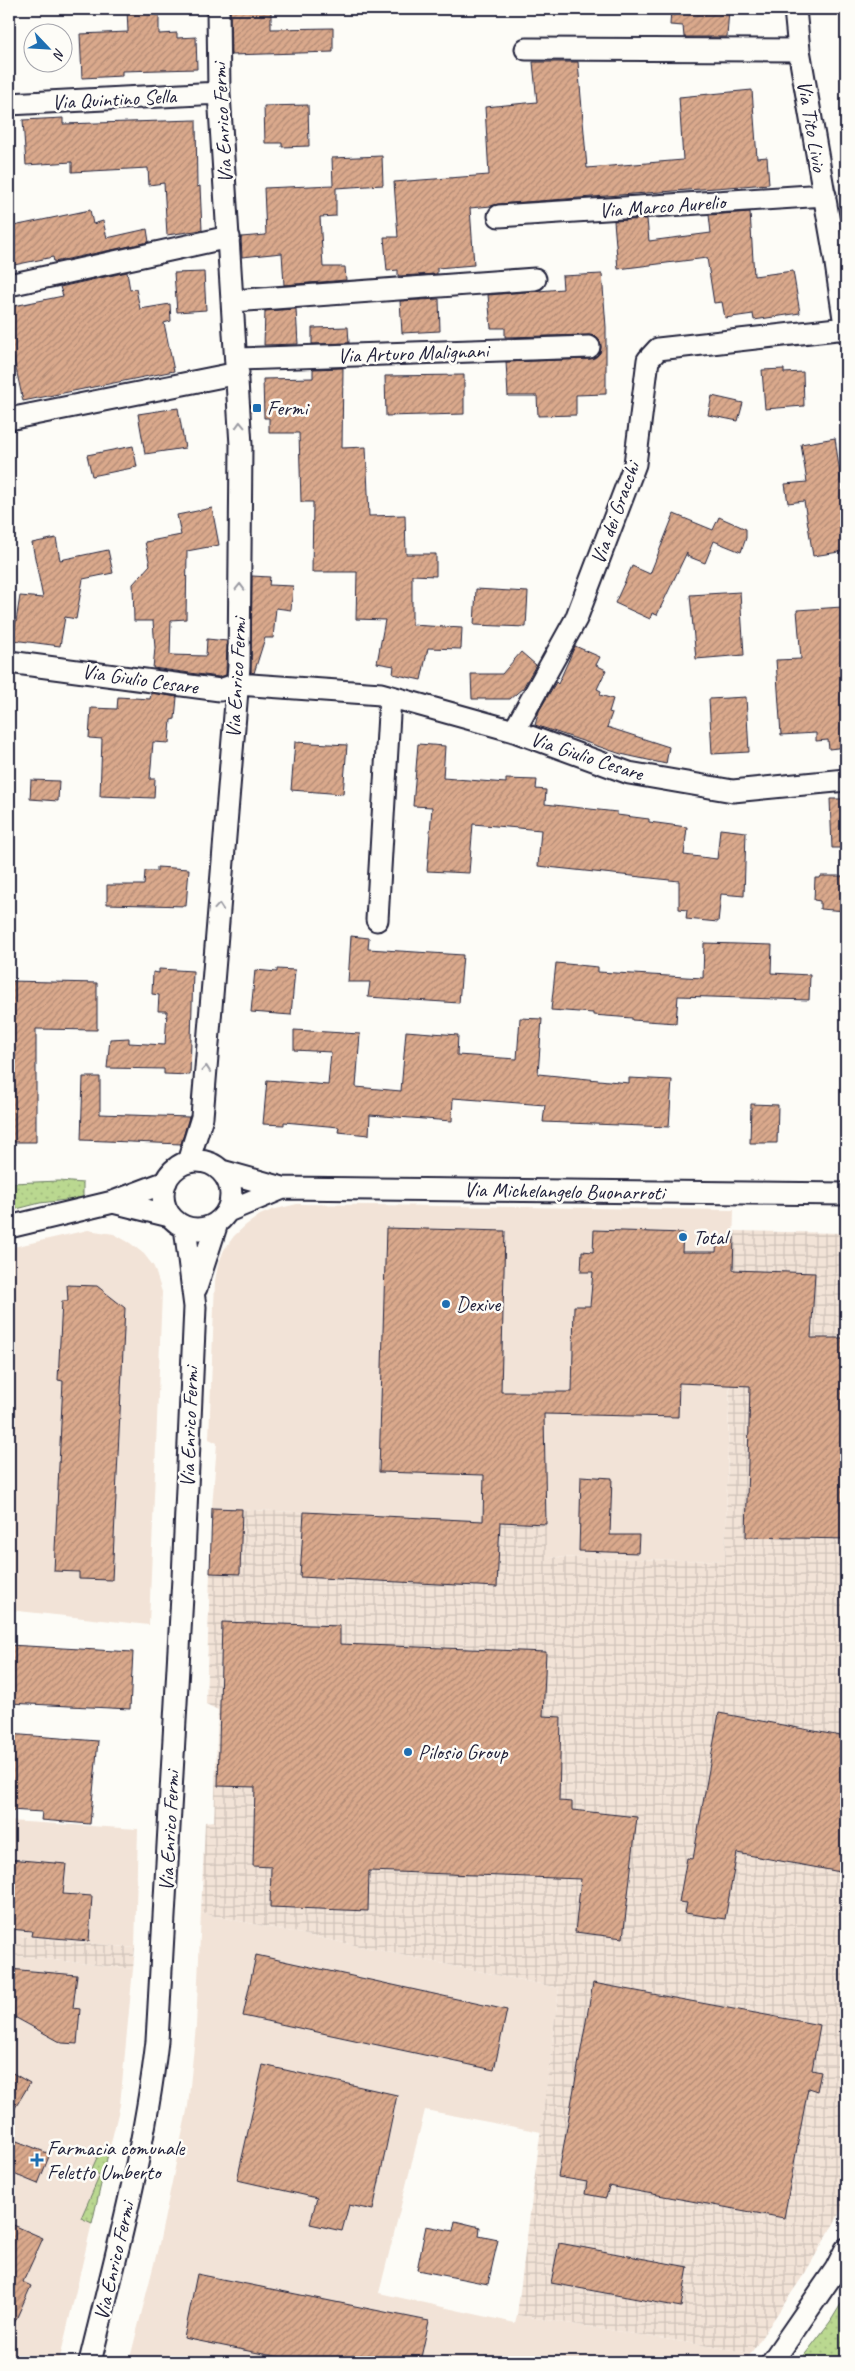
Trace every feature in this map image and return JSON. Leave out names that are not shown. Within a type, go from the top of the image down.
[{"type":"street","name":"Via Enrico Fermi","points":[[188,1162],[202,1117],[238,684],[241,446],[238,366],[219,93],[218,9]]},
{"type":"street","name":"Via Tito Livio","points":[[795,9],[799,50],[825,195],[841,256],[846,332]]},
{"type":"street","points":[[526,49],[799,50]]},
{"type":"street","name":"Via Quintino Sella","points":[[9,104],[219,93]]},
{"type":"street","name":"Via Marco Aurelio","points":[[499,216],[825,195]]},
{"type":"street","points":[[9,285],[229,237]]},
{"type":"street","points":[[233,301],[536,279]]},
{"type":"street","name":"Via dei Gracchi","points":[[514,731],[576,619],[635,464],[648,360],[658,349],[846,328]]},
{"type":"street","name":"Via Arturo Malignani","points":[[9,419],[238,366],[589,347]]},
{"type":"street","name":"Via Giulio Cesare","points":[[9,662],[220,690],[238,684],[382,694],[514,731],[629,774],[733,791],[846,780]]},
{"type":"street","points":[[378,920],[390,697]]},
{"type":"street","name":"Via Enrico Fermi","points":[[202,1117],[219,1168]]},
{"type":"street","points":[[113,1202],[201,1229],[222,1217],[232,1190],[219,1168],[202,1161],[188,1162],[174,1170],[166,1182],[163,1199],[178,1221]]},
{"type":"street","name":"Via Michelangelo Buonarroti","points":[[219,1168],[283,1188],[846,1194]]},
{"type":"street","points":[[9,1227],[113,1202],[166,1182]]},
{"type":"street","name":"Via Michelangelo Buonarroti","points":[[222,1217],[283,1188]]},
{"type":"street","name":"Via Enrico Fermi","points":[[194,1293],[222,1217]]},
{"type":"street","name":"Via Enrico Fermi","points":[[90,2362],[142,2143],[151,2099],[158,2041],[183,1578],[194,1293],[178,1221]]},
{"type":"street","points":[[772,2362],[836,2269],[846,2249]]},
{"type":"shaded area","points":[[297,1204],[734,1210],[725,1561],[546,1557],[545,1524],[212,1508],[217,1443],[209,1439],[215,1281],[218,1265],[224,1250],[234,1236],[246,1225],[260,1215],[272,1210]]},
{"type":"shaded area","points":[[88,1230],[114,1234],[144,1254],[154,1267],[162,1292],[149,1625],[9,1610],[9,1248]]},
{"type":"shaded area","points":[[734,1231],[846,1233],[846,2203],[805,2273],[751,2353],[517,2315],[559,1988],[201,1913],[205,1822],[214,1821],[218,1710],[206,1704],[212,1508],[546,1524],[546,1557],[725,1561]]},
{"type":"shaded area","points":[[9,1821],[138,1829],[135,1948],[9,1935]]},
{"type":"shaded area","points":[[201,1913],[559,1988],[541,2132],[425,2110],[379,2293],[515,2323],[517,2315],[751,2353],[745,2362],[129,2362],[159,2244],[188,2106],[196,2026]]},
{"type":"shaded area","points":[[9,1935],[135,1948],[133,1969],[9,1955]]},
{"type":"shaded area","points":[[9,1955],[133,1969],[120,2105],[59,2362],[9,2362]]},
{"type":"green space","points":[[9,1179],[12,1183],[59,1181],[83,1183],[83,1198],[40,1203],[9,1211]]},
{"type":"green space","points":[[99,2153],[108,2154],[92,2223],[81,2218],[100,2175],[91,2171]]},
{"type":"green space","points":[[846,2296],[846,2362],[799,2362],[830,2322]]},
{"type":"building","points":[[127,9],[159,9],[159,34],[177,33],[177,38],[196,37],[197,69],[122,71],[122,76],[82,78],[80,34],[128,32]]},
{"type":"building","points":[[230,9],[271,9],[271,29],[333,28],[333,52],[231,55]]},
{"type":"building","points":[[671,9],[729,9],[727,37],[684,37],[683,26],[670,25]]},
{"type":"building","points":[[533,62],[578,62],[587,168],[683,160],[679,97],[752,90],[757,158],[767,157],[769,184],[498,204],[470,208],[474,265],[437,268],[437,274],[398,276],[398,270],[387,271],[384,237],[398,237],[394,182],[489,175],[485,107],[537,102]]},
{"type":"building","points":[[308,105],[309,146],[282,147],[282,143],[265,143],[264,106]]},
{"type":"building","points":[[63,118],[63,124],[196,120],[197,187],[200,186],[202,230],[167,235],[164,183],[149,185],[148,168],[72,172],[72,162],[26,165],[23,120]]},
{"type":"building","points":[[382,156],[383,185],[336,188],[336,216],[320,217],[323,267],[345,267],[346,280],[284,285],[282,253],[242,257],[241,237],[266,235],[264,188],[333,185],[332,158]]},
{"type":"building","points":[[90,210],[93,224],[103,221],[107,238],[147,229],[149,242],[54,262],[53,257],[9,266],[9,227]]},
{"type":"building","points":[[750,212],[754,276],[793,271],[800,313],[754,320],[753,314],[725,318],[722,302],[714,303],[707,258],[618,269],[614,221],[647,219],[649,241],[711,233],[709,215]]},
{"type":"building","points":[[127,272],[130,290],[136,289],[140,309],[170,304],[171,321],[164,323],[174,371],[23,401],[13,355],[9,355],[9,307],[63,296],[60,287]]},
{"type":"building","points":[[204,272],[206,310],[177,312],[174,273]]},
{"type":"building","points":[[602,274],[606,327],[606,394],[576,395],[576,415],[538,416],[537,396],[508,396],[506,362],[590,359],[600,353],[600,341],[595,336],[589,335],[505,337],[505,328],[491,328],[488,295],[563,289],[562,276]]},
{"type":"building","points":[[439,299],[440,331],[402,333],[400,301]]},
{"type":"building","points":[[296,309],[298,344],[264,345],[265,311]]},
{"type":"building","points":[[348,327],[349,343],[312,344],[312,328]]},
{"type":"building","points":[[343,368],[342,448],[366,447],[369,516],[405,515],[406,554],[436,554],[436,576],[412,575],[412,625],[462,628],[461,649],[428,648],[421,680],[393,674],[394,666],[377,663],[385,620],[356,619],[357,572],[312,572],[313,502],[301,502],[299,433],[269,433],[269,418],[264,418],[263,379],[313,378],[313,369]]},
{"type":"building","points":[[784,369],[784,373],[803,372],[804,406],[765,409],[762,370]]},
{"type":"building","points":[[464,375],[464,414],[386,416],[385,376]]},
{"type":"building","points":[[712,396],[743,403],[738,421],[708,415]]},
{"type":"building","points":[[178,408],[185,448],[145,454],[138,414]]},
{"type":"building","points":[[835,438],[846,518],[846,551],[813,556],[804,501],[788,503],[785,484],[807,482],[801,444]]},
{"type":"building","points":[[133,446],[137,467],[92,476],[87,455]]},
{"type":"building","points":[[212,508],[219,545],[187,551],[186,619],[171,620],[170,655],[206,656],[207,639],[227,641],[226,675],[219,677],[153,668],[155,648],[153,621],[134,621],[133,584],[150,565],[145,542],[181,535],[177,515]]},
{"type":"building","points":[[674,514],[713,530],[719,517],[746,529],[746,538],[741,552],[714,541],[705,563],[687,556],[687,552],[657,615],[652,613],[650,619],[615,603],[632,566],[650,574]]},
{"type":"building","points":[[56,538],[60,560],[108,550],[113,573],[83,579],[76,619],[65,617],[60,646],[13,640],[20,596],[43,598],[32,543]]},
{"type":"building","points":[[252,576],[270,577],[269,585],[293,586],[291,610],[276,608],[273,638],[265,638],[254,673],[251,672]]},
{"type":"building","points":[[476,589],[528,592],[526,627],[474,625]]},
{"type":"building","points":[[740,592],[744,655],[696,659],[690,595]]},
{"type":"building","points":[[842,607],[846,674],[846,747],[829,749],[828,740],[816,741],[816,733],[781,735],[776,660],[801,659],[797,610]]},
{"type":"building","points":[[575,646],[600,657],[596,665],[606,670],[597,689],[601,691],[600,695],[613,699],[609,712],[612,713],[607,727],[669,747],[666,764],[621,754],[535,725],[539,711],[556,682],[558,684]]},
{"type":"building","points":[[521,652],[536,665],[523,688],[510,699],[472,699],[471,674],[502,674]]},
{"type":"building","points":[[151,693],[177,697],[175,719],[171,720],[169,743],[153,742],[150,779],[155,779],[154,798],[100,796],[102,739],[89,738],[91,708],[117,709],[118,697],[150,699]]},
{"type":"building","points":[[746,697],[749,752],[712,754],[709,699]]},
{"type":"building","points":[[295,742],[347,745],[343,794],[291,790]]},
{"type":"building","points":[[418,744],[445,746],[443,778],[506,783],[506,779],[537,780],[536,789],[546,790],[545,804],[617,812],[617,815],[649,819],[649,822],[687,827],[684,855],[717,859],[720,829],[746,832],[744,896],[721,894],[718,922],[686,919],[687,910],[679,909],[679,881],[538,866],[541,830],[473,824],[469,873],[427,871],[432,807],[413,806]]},
{"type":"building","points":[[31,780],[59,781],[58,801],[30,799]]},
{"type":"building","points":[[830,799],[846,799],[846,848],[832,848]]},
{"type":"building","points":[[157,867],[189,869],[186,906],[107,904],[107,885],[144,885],[145,871],[157,871]]},
{"type":"building","points":[[821,876],[846,876],[846,911],[820,909],[820,901],[814,900],[815,878],[820,878]]},
{"type":"building","points":[[351,936],[369,938],[368,949],[463,955],[459,1003],[368,997],[370,982],[348,982]]},
{"type":"building","points":[[704,943],[772,945],[771,973],[810,975],[809,1000],[678,996],[676,1023],[632,1020],[632,1018],[593,1015],[593,1013],[551,1010],[556,963],[598,967],[598,972],[703,978]]},
{"type":"building","points":[[159,969],[193,971],[190,1075],[164,1074],[164,1069],[107,1068],[110,1039],[129,1038],[129,1043],[165,1045],[167,1011],[158,1011],[159,995],[152,994],[153,972],[159,973]]},
{"type":"building","points":[[277,969],[295,970],[291,1015],[251,1012],[255,970],[277,972]]},
{"type":"building","points":[[9,981],[97,983],[97,1030],[36,1029],[36,1142],[9,1142]]},
{"type":"building","points":[[520,1018],[542,1019],[538,1074],[629,1083],[629,1078],[672,1080],[669,1127],[543,1122],[545,1105],[453,1098],[452,1121],[370,1115],[369,1135],[338,1132],[339,1127],[284,1122],[284,1125],[263,1124],[267,1080],[328,1085],[331,1052],[294,1050],[294,1030],[360,1034],[356,1087],[401,1091],[406,1031],[458,1035],[457,1055],[517,1059]]},
{"type":"building","points":[[83,1077],[100,1077],[100,1114],[189,1117],[181,1144],[81,1140]]},
{"type":"building","points":[[751,1104],[778,1105],[777,1143],[750,1143]]},
{"type":"building","points":[[386,1228],[505,1231],[501,1392],[572,1392],[574,1306],[590,1306],[593,1272],[581,1272],[582,1251],[593,1252],[594,1230],[683,1233],[682,1252],[716,1252],[717,1237],[734,1237],[733,1270],[815,1273],[811,1338],[846,1338],[846,1539],[746,1537],[750,1386],[679,1383],[678,1417],[544,1414],[546,1524],[500,1522],[497,1587],[300,1577],[304,1512],[483,1521],[484,1475],[379,1472]]},
{"type":"building","points":[[67,1285],[97,1286],[125,1308],[112,1580],[79,1579],[79,1572],[54,1571],[63,1381],[58,1380],[62,1301],[68,1301]]},
{"type":"building","points":[[581,1476],[612,1478],[610,1535],[639,1535],[638,1553],[579,1551]]},
{"type":"building","points":[[212,1508],[242,1509],[240,1574],[210,1573]]},
{"type":"building","name":"Pilosio Group","points":[[222,1622],[340,1626],[340,1644],[546,1652],[543,1716],[561,1717],[559,1801],[572,1802],[572,1810],[637,1817],[623,1938],[575,1932],[581,1879],[369,1871],[368,1911],[270,1907],[271,1867],[253,1866],[255,1787],[218,1786]]},
{"type":"building","points":[[9,1645],[133,1652],[130,1709],[9,1703]]},
{"type":"building","points":[[719,1713],[846,1737],[846,1873],[737,1853],[725,1919],[685,1913],[687,1903],[679,1902],[687,1858],[693,1859]]},
{"type":"building","points":[[9,1734],[98,1741],[90,1824],[41,1820],[42,1812],[9,1810]]},
{"type":"building","points":[[9,1859],[66,1864],[63,1894],[92,1896],[89,1941],[31,1936],[32,1931],[9,1929]]},
{"type":"building","points":[[256,1955],[507,2010],[494,2070],[243,2016]]},
{"type":"building","points":[[9,1969],[77,1975],[73,2008],[80,2009],[77,2044],[62,2043],[9,2014]]},
{"type":"building","points":[[593,1983],[820,2025],[812,2070],[821,2072],[817,2091],[808,2088],[784,2218],[609,2186],[606,2198],[585,2194],[587,2182],[558,2177]]},
{"type":"building","points":[[263,2065],[397,2095],[373,2210],[349,2205],[342,2231],[310,2224],[317,2198],[237,2180]]},
{"type":"building","points":[[9,2071],[30,2083],[9,2118]]},
{"type":"building","points":[[9,2138],[50,2154],[38,2184],[9,2172]]},
{"type":"building","points":[[455,2221],[480,2227],[479,2236],[498,2240],[488,2284],[417,2270],[426,2226],[453,2231]]},
{"type":"building","points":[[9,2223],[43,2238],[23,2282],[31,2286],[9,2335]]},
{"type":"building","points":[[559,2243],[688,2267],[681,2307],[551,2283]]},
{"type":"building","points":[[197,2274],[429,2321],[420,2362],[303,2362],[184,2338]]},
{"type":"place","name":"Fermi","points":[[257,408]]},
{"type":"place","name":"Total","points":[[683,1237]]},
{"type":"place","name":"Dexive","points":[[446,1304]]},
{"type":"place","name":"Pilosio Group","points":[[408,1752]]},
{"type":"place","name":"Farmacia comunale Feletto Umberto","points":[[37,2160]]}]
